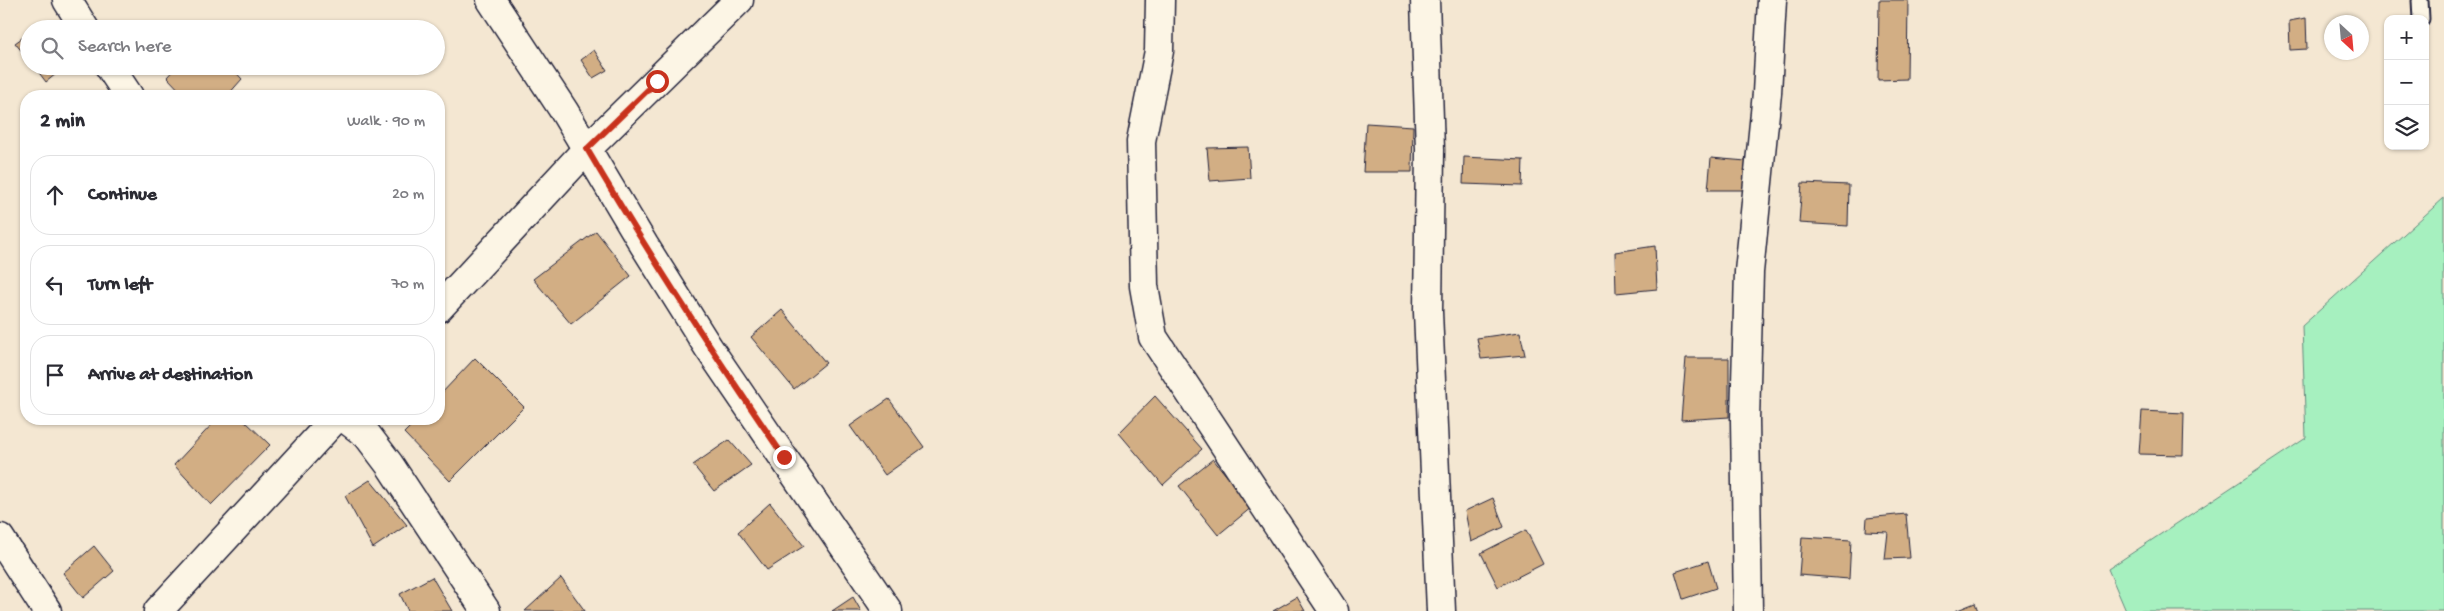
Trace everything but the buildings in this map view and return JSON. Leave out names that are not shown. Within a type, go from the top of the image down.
[{"type":"street","points":[[67,0],[79,20]]},
{"type":"street","points":[[491,0],[587,149],[708,347],[888,611]]},
{"type":"street","points":[[445,302],[587,149],[738,0]]},
{"type":"street","points":[[1160,0],[1159,51],[1141,141],[1144,286],[1153,337],[1334,611]]},
{"type":"street","points":[[1425,0],[1430,150],[1428,312],[1440,611]]},
{"type":"street","points":[[1748,611],[1744,420],[1749,272],[1767,93],[1772,0]]},
{"type":"street","points":[[115,75],[125,90]]},
{"type":"street","points":[[158,611],[329,425]]},
{"type":"street","points":[[354,425],[367,435],[389,464],[486,611]]},
{"type":"street","points":[[0,538],[47,611]]},
{"type":"lane","points":[[2420,0],[2421,15]]},
{"type":"green space","points":[[2444,198],[2444,611],[2126,611],[2108,569],[2306,438],[2302,326]]},
{"type":"route","points":[[657,81],[587,149],[699,333],[784,457]]}]
